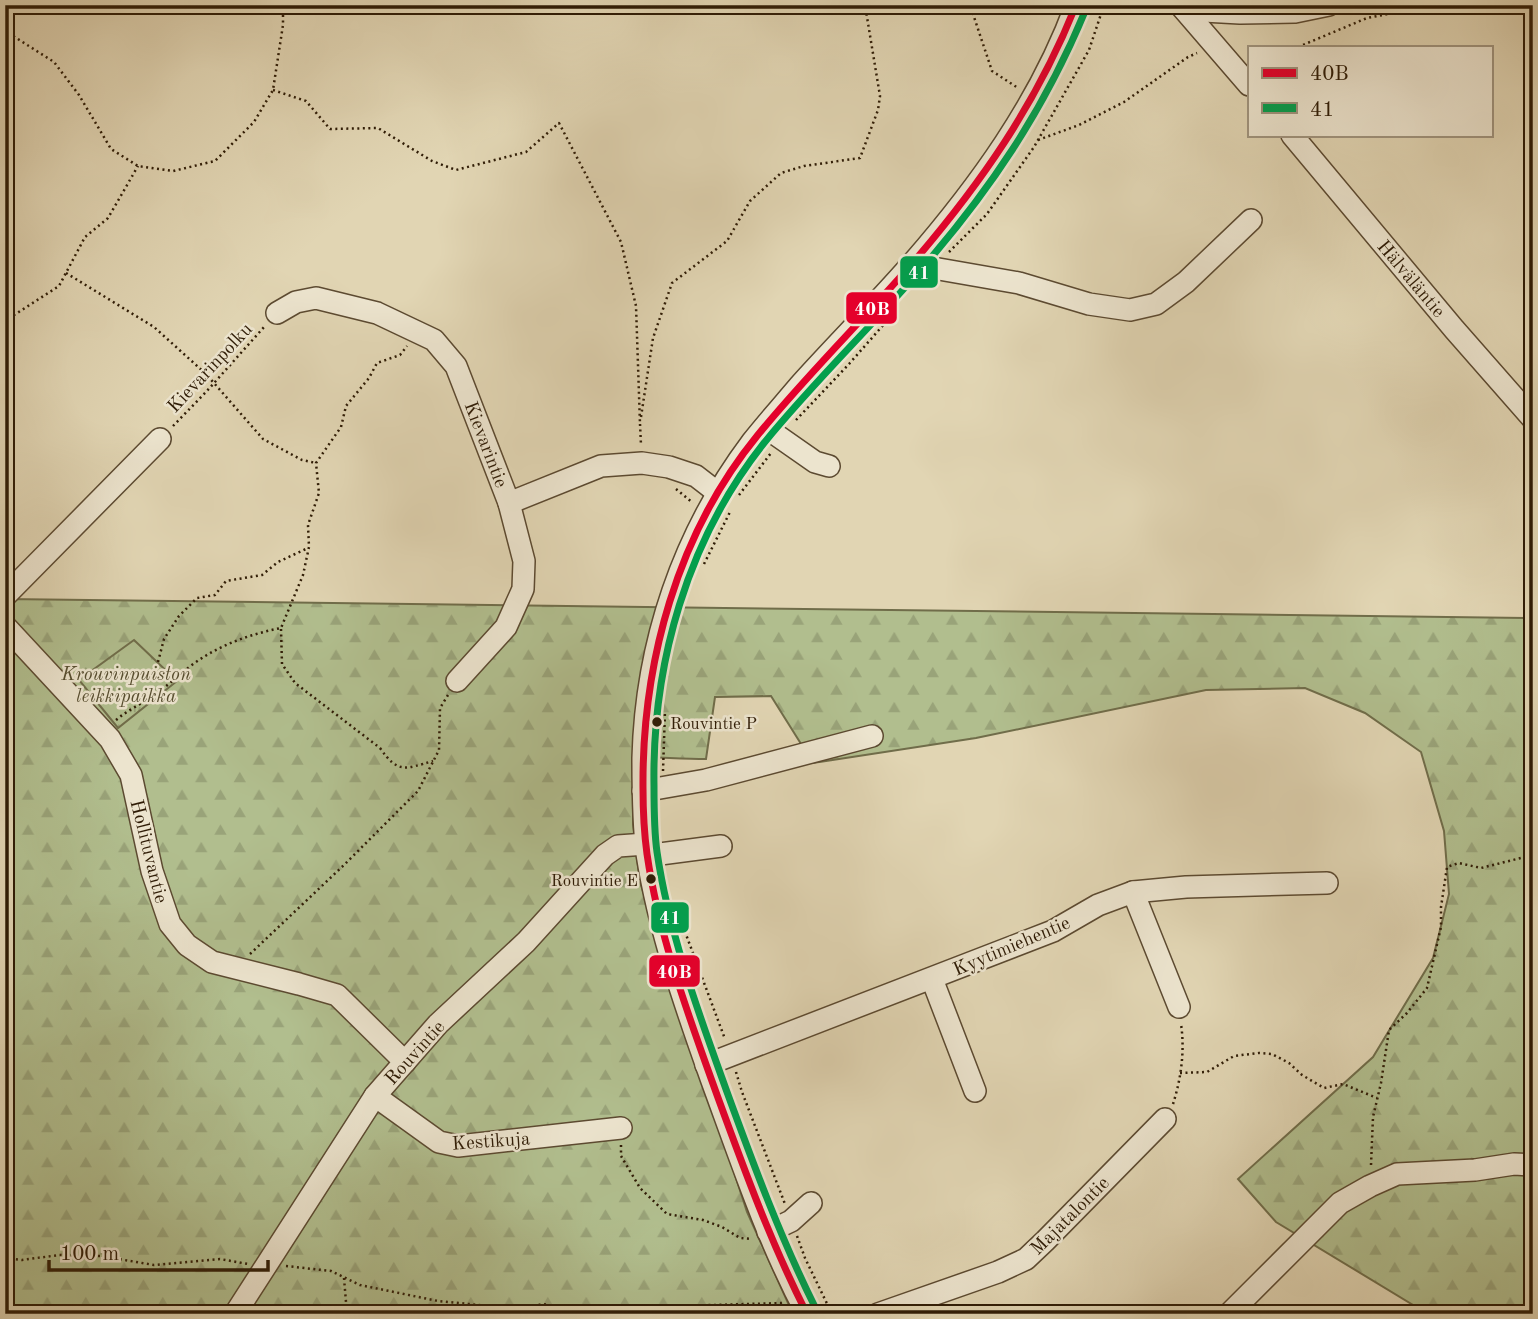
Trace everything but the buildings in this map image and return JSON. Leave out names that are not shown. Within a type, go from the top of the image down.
[{"type":"street","points":[[804,1308],[768,1232],[706,1065],[659,912],[647,850],[652,789],[644,738],[651,671],[674,584],[706,514],[728,501],[752,443],[773,432],[800,385],[908,268],[964,202],[993,162],[1032,98],[1076,5]]},
{"type":"street","points":[[1182,8],[1240,13],[1295,12],[1329,5]]},
{"type":"street","points":[[1182,8],[1248,84]]},
{"type":"street","name":"Hälväläntie","points":[[1294,136],[1454,329],[1533,419]]},
{"type":"street","points":[[908,268],[933,268],[1018,283],[1089,304],[1130,310],[1156,304],[1186,282],[1251,220]]},
{"type":"street","name":"Kievarintie","points":[[277,313],[296,302],[316,298],[377,313],[434,340],[456,366],[509,503],[601,466],[642,463],[669,467],[696,476],[728,501]]},
{"type":"street","points":[[773,432],[815,462],[829,466]]},
{"type":"street","points":[[5,596],[160,439]]},
{"type":"street","points":[[457,681],[506,627],[523,589],[524,561],[509,503]]},
{"type":"street","name":"Hollituvantie","points":[[5,626],[110,739],[131,775],[152,871],[165,911],[170,924],[187,946],[212,962],[337,995],[405,1062]]},
{"type":"street","points":[[652,789],[706,780],[872,736]]},
{"type":"street","name":"Rouvintie","points":[[235,1314],[375,1096],[438,1024],[526,942],[604,855],[618,846],[660,853],[721,846]]},
{"type":"street","name":"Kyytimiehentie","points":[[706,1065],[1054,931],[1098,905],[1133,892],[1186,887],[1327,883]]},
{"type":"street","points":[[1133,892],[1179,1007]]},
{"type":"street","points":[[932,979],[975,1091]]},
{"type":"street","name":"Kestikuja","points":[[375,1096],[439,1142],[458,1146],[621,1128]]},
{"type":"street","name":"Majatalontie","points":[[877,1314],[998,1272],[1026,1258],[1165,1119]]},
{"type":"street","points":[[1229,1314],[1340,1203],[1370,1186],[1397,1174],[1475,1170],[1514,1164],[1533,1165]]},
{"type":"street","points":[[768,1232],[791,1221],[811,1203]]},
{"type":"path","points":[[5,29],[54,62],[79,95],[111,149],[138,166],[173,171],[215,161],[254,122],[273,90],[283,25],[282,5]]},
{"type":"path","points":[[640,424],[653,338],[672,283],[727,241],[750,201],[781,173],[804,166],[860,158],[878,110],[880,96],[865,5]]},
{"type":"path","points":[[965,5],[973,14],[992,71],[1032,98]]},
{"type":"path","points":[[973,14],[982,5]]},
{"type":"path","points":[[933,268],[988,214],[1038,140],[1089,51],[1104,5]]},
{"type":"path","points":[[1300,46],[1367,18],[1435,5]]},
{"type":"path","points":[[1038,140],[1079,125],[1124,102],[1188,57],[1215,46]]},
{"type":"path","points":[[273,90],[306,101],[330,129],[378,128],[432,161],[456,170],[526,152],[559,123],[621,242],[636,306],[642,463]]},
{"type":"path","points":[[5,329],[11,317],[60,286],[85,237],[108,218],[138,166]]},
{"type":"path","points":[[66,273],[154,327],[215,382],[263,439],[302,460],[316,463]]},
{"type":"path","points":[[701,570],[728,501],[773,432],[792,424],[899,306]]},
{"type":"path","name":"Kievarinpolku","points":[[160,439],[277,313]]},
{"type":"path","points":[[418,332],[400,355],[377,363],[369,378],[346,406],[341,427],[316,463],[319,493],[308,525],[309,547],[303,575],[281,628],[282,664],[295,683],[380,748],[390,762],[405,769],[433,761]]},
{"type":"path","points":[[666,486],[677,489],[706,514]]},
{"type":"path","points":[[158,662],[164,639],[179,616],[197,598],[215,595],[226,581],[262,575],[278,562],[309,547]]},
{"type":"path","points":[[111,724],[128,709],[146,701],[168,685],[197,661],[232,641],[281,628]]},
{"type":"path","points":[[247,957],[418,792],[439,750],[440,708],[457,681]]},
{"type":"path","points":[[652,789],[666,706]]},
{"type":"path","points":[[1370,1186],[1373,1118],[1389,1030],[1427,988],[1441,927],[1447,867],[1459,863],[1481,868],[1533,857]]},
{"type":"path","points":[[681,922],[805,1258],[832,1314]]},
{"type":"path","points":[[1165,1119],[1174,1102],[1180,1073],[1183,1034],[1179,1007]]},
{"type":"path","points":[[1180,1073],[1208,1072],[1234,1056],[1272,1054],[1324,1088],[1343,1084],[1377,1098]]},
{"type":"path","points":[[621,1128],[621,1156],[640,1188],[667,1214],[703,1220],[750,1240],[768,1232]]},
{"type":"path","points":[[5,1258],[22,1260],[59,1255],[101,1256],[154,1265],[220,1259],[266,1267]]},
{"type":"path","points":[[290,1265],[331,1271],[360,1285],[439,1301],[520,1309],[543,1304],[571,1309],[747,1304],[804,1308]]},
{"type":"path","points":[[345,1278],[346,1314]]},
{"type":"path","points":[[747,1304],[756,1314]]},
{"type":"green space","points":[[5,599],[1533,618],[1533,1314],[1428,1314],[1276,1222],[1238,1179],[1373,1057],[1433,958],[1449,894],[1444,831],[1421,752],[1365,713],[1305,688],[1206,690],[976,738],[813,763],[771,696],[715,697],[706,759],[633,757],[633,824],[640,882],[747,1212],[793,1314],[5,1314]]},
{"type":"green space","name":"Krouvinpuiston leikkipaikka","points":[[134,640],[177,681],[118,728],[79,680]]},
{"type":"transit line","name":"40B","points":[[807,1314],[770,1233],[737,1150],[686,1006],[652,885],[644,821],[644,741],[658,648],[686,557],[705,515],[729,474],[775,414],[936,236],[983,174],[1043,77],[1076,5]]},
{"type":"transit line","name":"41","points":[[816,1309],[747,1147],[696,1003],[662,883],[655,828],[655,740],[668,649],[679,605],[695,562],[714,520],[737,481],[782,421],[917,274],[991,181],[1052,82],[1086,9]]},
{"type":"place","name":"Rouvintie P","points":[[657,722]]},
{"type":"place","name":"Rouvintie E","points":[[651,879]]}]
